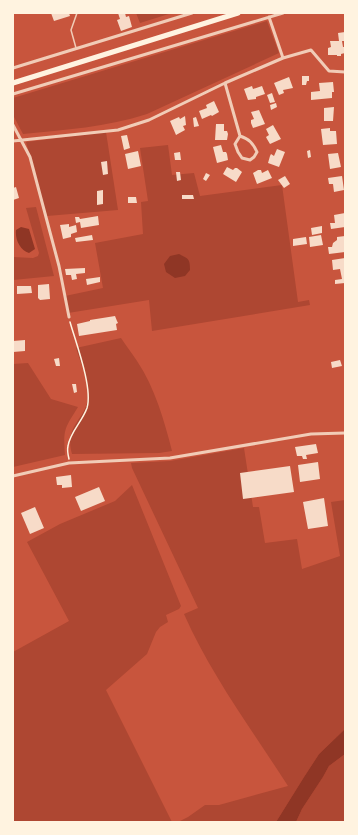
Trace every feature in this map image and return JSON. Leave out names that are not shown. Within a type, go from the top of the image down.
[{"type":"main road","points":[[13,83],[238,13]]},
{"type":"street","points":[[13,68],[192,13]]},
{"type":"street","points":[[13,94],[284,13]]},
{"type":"street","points":[[270,17],[283,58]]},
{"type":"street","points":[[13,141],[20,139],[118,130],[149,120],[225,83],[283,58],[311,50],[329,72],[345,73]]},
{"type":"street","points":[[225,83],[240,136],[235,144],[242,158],[250,160],[257,152],[254,145],[248,139],[240,136]]},
{"type":"street","points":[[13,125],[30,157],[59,266],[69,317]]},
{"type":"street","points":[[13,476],[69,463],[170,458],[310,434],[345,433]]},
{"type":"lane","points":[[76,48],[71,30],[77,13]]},
{"type":"path","points":[[69,317],[89,388],[87,407],[74,430],[68,447],[69,463]]},
{"type":"shaded area","points":[[136,13],[172,13],[140,23]]},
{"type":"shaded area","points":[[267,21],[279,53],[147,114],[101,125],[23,134],[13,115],[13,98]]},
{"type":"shaded area","points":[[106,132],[118,210],[47,216],[26,142]]},
{"type":"shaded area","points":[[168,145],[172,175],[194,173],[200,196],[282,185],[298,302],[309,300],[310,305],[152,331],[149,300],[68,313],[65,296],[103,288],[95,243],[143,234],[141,202],[148,201],[140,148]]},
{"type":"shaded area","points":[[36,207],[54,276],[13,280],[13,257],[33,258],[38,256],[39,253],[26,208]]},
{"type":"shaded area","points":[[21,227],[29,229],[35,249],[29,253],[23,250],[17,241],[16,230]]},
{"type":"shaded area","points":[[179,254],[188,260],[190,270],[185,276],[175,278],[166,272],[164,264],[170,256]]},
{"type":"shaded area","points":[[121,338],[143,371],[154,393],[172,451],[159,453],[72,454],[70,444],[72,430],[86,407],[89,394],[87,381],[76,348]]},
{"type":"shaded area","points":[[28,363],[51,399],[78,407],[66,429],[64,439],[65,455],[13,467],[13,364]]},
{"type":"shaded area","points":[[244,448],[253,507],[259,507],[265,543],[297,539],[302,569],[340,556],[331,502],[345,500],[345,729],[319,754],[276,822],[172,822],[180,821],[188,817],[205,805],[219,805],[288,786],[219,680],[195,637],[184,614],[198,608],[131,463],[170,461]]},
{"type":"shaded area","points":[[132,485],[181,606],[179,609],[166,615],[168,622],[160,627],[156,632],[147,654],[106,690],[172,822],[13,822],[13,652],[69,621],[27,542],[60,524],[115,501]]},
{"type":"shaded area","points":[[345,729],[345,754],[329,766],[302,809],[296,822],[276,822],[319,754]]},
{"type":"shaded area","points":[[345,754],[345,822],[296,822],[302,809],[329,766]]},
{"type":"building","points":[[51,13],[69,13],[70,16],[54,21]]},
{"type":"building","points":[[118,13],[125,13],[126,17],[129,16],[132,27],[121,31],[117,20],[120,19]]},
{"type":"building","points":[[345,32],[345,41],[342,41],[343,47],[345,47],[345,53],[341,54],[341,56],[328,55],[328,48],[331,47],[330,41],[339,41],[338,33]]},
{"type":"building","points":[[302,76],[309,76],[309,81],[307,81],[306,85],[302,85]]},
{"type":"building","points":[[289,77],[293,88],[283,90],[284,93],[279,95],[274,83]]},
{"type":"building","points":[[333,82],[334,92],[332,92],[332,98],[311,100],[311,92],[320,91],[319,83]]},
{"type":"building","points":[[252,86],[253,89],[262,86],[265,94],[256,97],[256,99],[248,100],[244,89]]},
{"type":"building","points":[[272,93],[275,102],[270,103],[267,95]]},
{"type":"building","points":[[214,101],[219,112],[202,119],[199,111],[207,108],[206,105]]},
{"type":"building","points":[[276,103],[277,107],[271,110],[270,105]]},
{"type":"building","points":[[334,107],[333,121],[324,121],[324,108]]},
{"type":"building","points":[[259,110],[265,124],[253,128],[251,120],[254,119],[251,112]]},
{"type":"building","points":[[185,116],[186,125],[183,126],[185,130],[176,135],[170,121],[179,117],[180,119]]},
{"type":"building","points":[[196,117],[199,126],[194,127],[193,118]]},
{"type":"building","points":[[216,124],[224,124],[224,131],[227,131],[228,134],[227,140],[215,140]]},
{"type":"building","points":[[273,125],[281,139],[270,144],[266,137],[269,135],[266,129]]},
{"type":"building","points":[[330,128],[330,131],[336,131],[337,144],[323,145],[321,129]]},
{"type":"building","points":[[127,135],[130,148],[124,150],[121,136]]},
{"type":"building","points":[[221,145],[223,152],[226,152],[227,154],[228,160],[217,163],[213,147]]},
{"type":"building","points":[[277,149],[285,152],[279,167],[268,163],[271,154],[274,156]]},
{"type":"building","points":[[310,150],[311,157],[308,158],[307,151]]},
{"type":"building","points":[[138,151],[141,166],[128,169],[125,154]]},
{"type":"building","points":[[180,152],[181,160],[175,160],[174,153]]},
{"type":"building","points":[[338,153],[341,167],[330,169],[328,154]]},
{"type":"building","points":[[107,161],[108,174],[103,175],[101,162]]},
{"type":"building","points":[[227,167],[233,170],[237,168],[242,172],[236,182],[223,174]]},
{"type":"building","points":[[261,170],[262,173],[268,170],[272,178],[257,184],[253,173]]},
{"type":"building","points":[[176,172],[180,172],[181,180],[177,181]]},
{"type":"building","points":[[206,173],[210,175],[206,181],[203,179]]},
{"type":"building","points":[[285,176],[290,184],[284,188],[278,180]]},
{"type":"building","points":[[342,176],[344,190],[334,192],[333,184],[329,184],[328,178]]},
{"type":"building","points":[[16,187],[19,198],[13,200],[13,188]]},
{"type":"building","points":[[103,190],[103,204],[97,205],[97,191]]},
{"type":"building","points":[[182,195],[193,195],[194,199],[182,199]]},
{"type":"building","points":[[128,197],[136,197],[137,203],[128,203]]},
{"type":"building","points":[[345,213],[345,227],[331,229],[330,223],[335,223],[334,215]]},
{"type":"building","points":[[98,216],[99,225],[81,228],[80,222],[76,223],[75,217],[79,217],[80,219]]},
{"type":"building","points":[[69,224],[69,227],[76,225],[77,232],[71,234],[71,237],[63,239],[60,225]]},
{"type":"building","points":[[322,226],[322,233],[312,235],[311,228]]},
{"type":"building","points":[[92,235],[93,240],[76,242],[75,238]]},
{"type":"building","points":[[321,235],[323,245],[310,247],[309,237]]},
{"type":"building","points":[[345,236],[345,252],[329,254],[328,247],[332,247],[333,243],[337,240],[337,237]]},
{"type":"building","points":[[306,237],[307,244],[293,246],[293,239]]},
{"type":"building","points":[[345,258],[345,283],[335,284],[335,280],[342,279],[340,269],[333,270],[332,260]]},
{"type":"building","points":[[85,268],[85,273],[76,274],[77,279],[72,280],[71,275],[66,275],[65,269]]},
{"type":"building","points":[[100,277],[100,282],[87,285],[86,279]]},
{"type":"building","points":[[49,284],[50,299],[40,300],[38,298],[38,285]]},
{"type":"building","points":[[17,286],[31,286],[32,293],[17,294]]},
{"type":"building","points":[[115,316],[118,323],[116,324],[117,330],[79,336],[77,324],[90,320]]},
{"type":"building","points":[[25,340],[25,351],[13,352],[13,341]]},
{"type":"building","points":[[59,358],[60,366],[56,366],[54,359]]},
{"type":"building","points":[[340,360],[342,366],[332,368],[331,362]]},
{"type":"building","points":[[72,384],[76,384],[77,392],[74,393]]},
{"type":"building","points":[[316,444],[318,453],[306,455],[307,459],[303,459],[302,456],[297,456],[295,447]]},
{"type":"building","points":[[318,462],[320,479],[300,482],[298,465]]},
{"type":"building","points":[[290,466],[294,492],[243,499],[240,473]]},
{"type":"building","points":[[71,475],[72,487],[62,488],[62,485],[57,485],[56,477]]},
{"type":"building","points":[[99,487],[105,501],[81,511],[75,497]]},
{"type":"building","points":[[324,498],[328,526],[308,529],[303,502]]},
{"type":"building","points":[[35,507],[44,528],[30,534],[21,513]]}]
